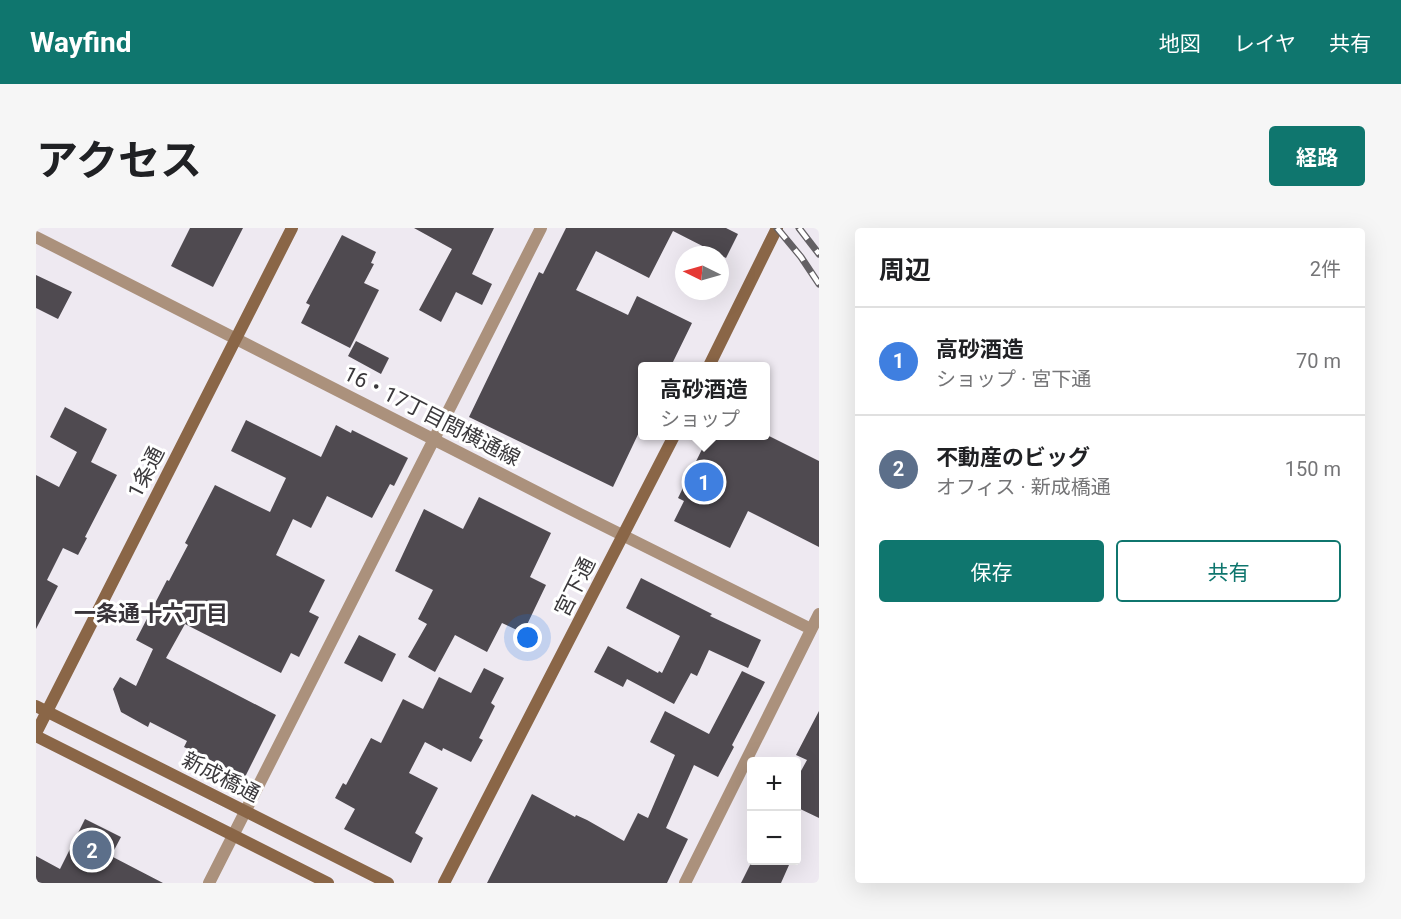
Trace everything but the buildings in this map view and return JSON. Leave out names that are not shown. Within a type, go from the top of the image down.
[{"type":"street","name":"1条通","points":[[36,734],[41,709],[292,228]]},
{"type":"street","points":[[209,883],[541,228]]},
{"type":"street","points":[[711,362],[777,228]]},
{"type":"street","name":"16・17丁目間横通線","points":[[36,237],[811,629]]},
{"type":"street","name":"宮下通","points":[[444,883],[672,440]]},
{"type":"street","points":[[685,883],[819,614]]},
{"type":"street","name":"新成橋通","points":[[41,709],[388,883]]},
{"type":"street","points":[[36,734],[328,883]]},
{"type":"railway","points":[[777,228],[801,257],[819,284]]},
{"type":"railway","points":[[799,228],[819,254]]},
{"type":"place","name":"高砂酒造","points":[[704,482]]},
{"type":"place","name":"不動産のビッグ","points":[[92,850]]},
{"type":"district","name":"一条通十六丁目","points":[[151,613]]}]
